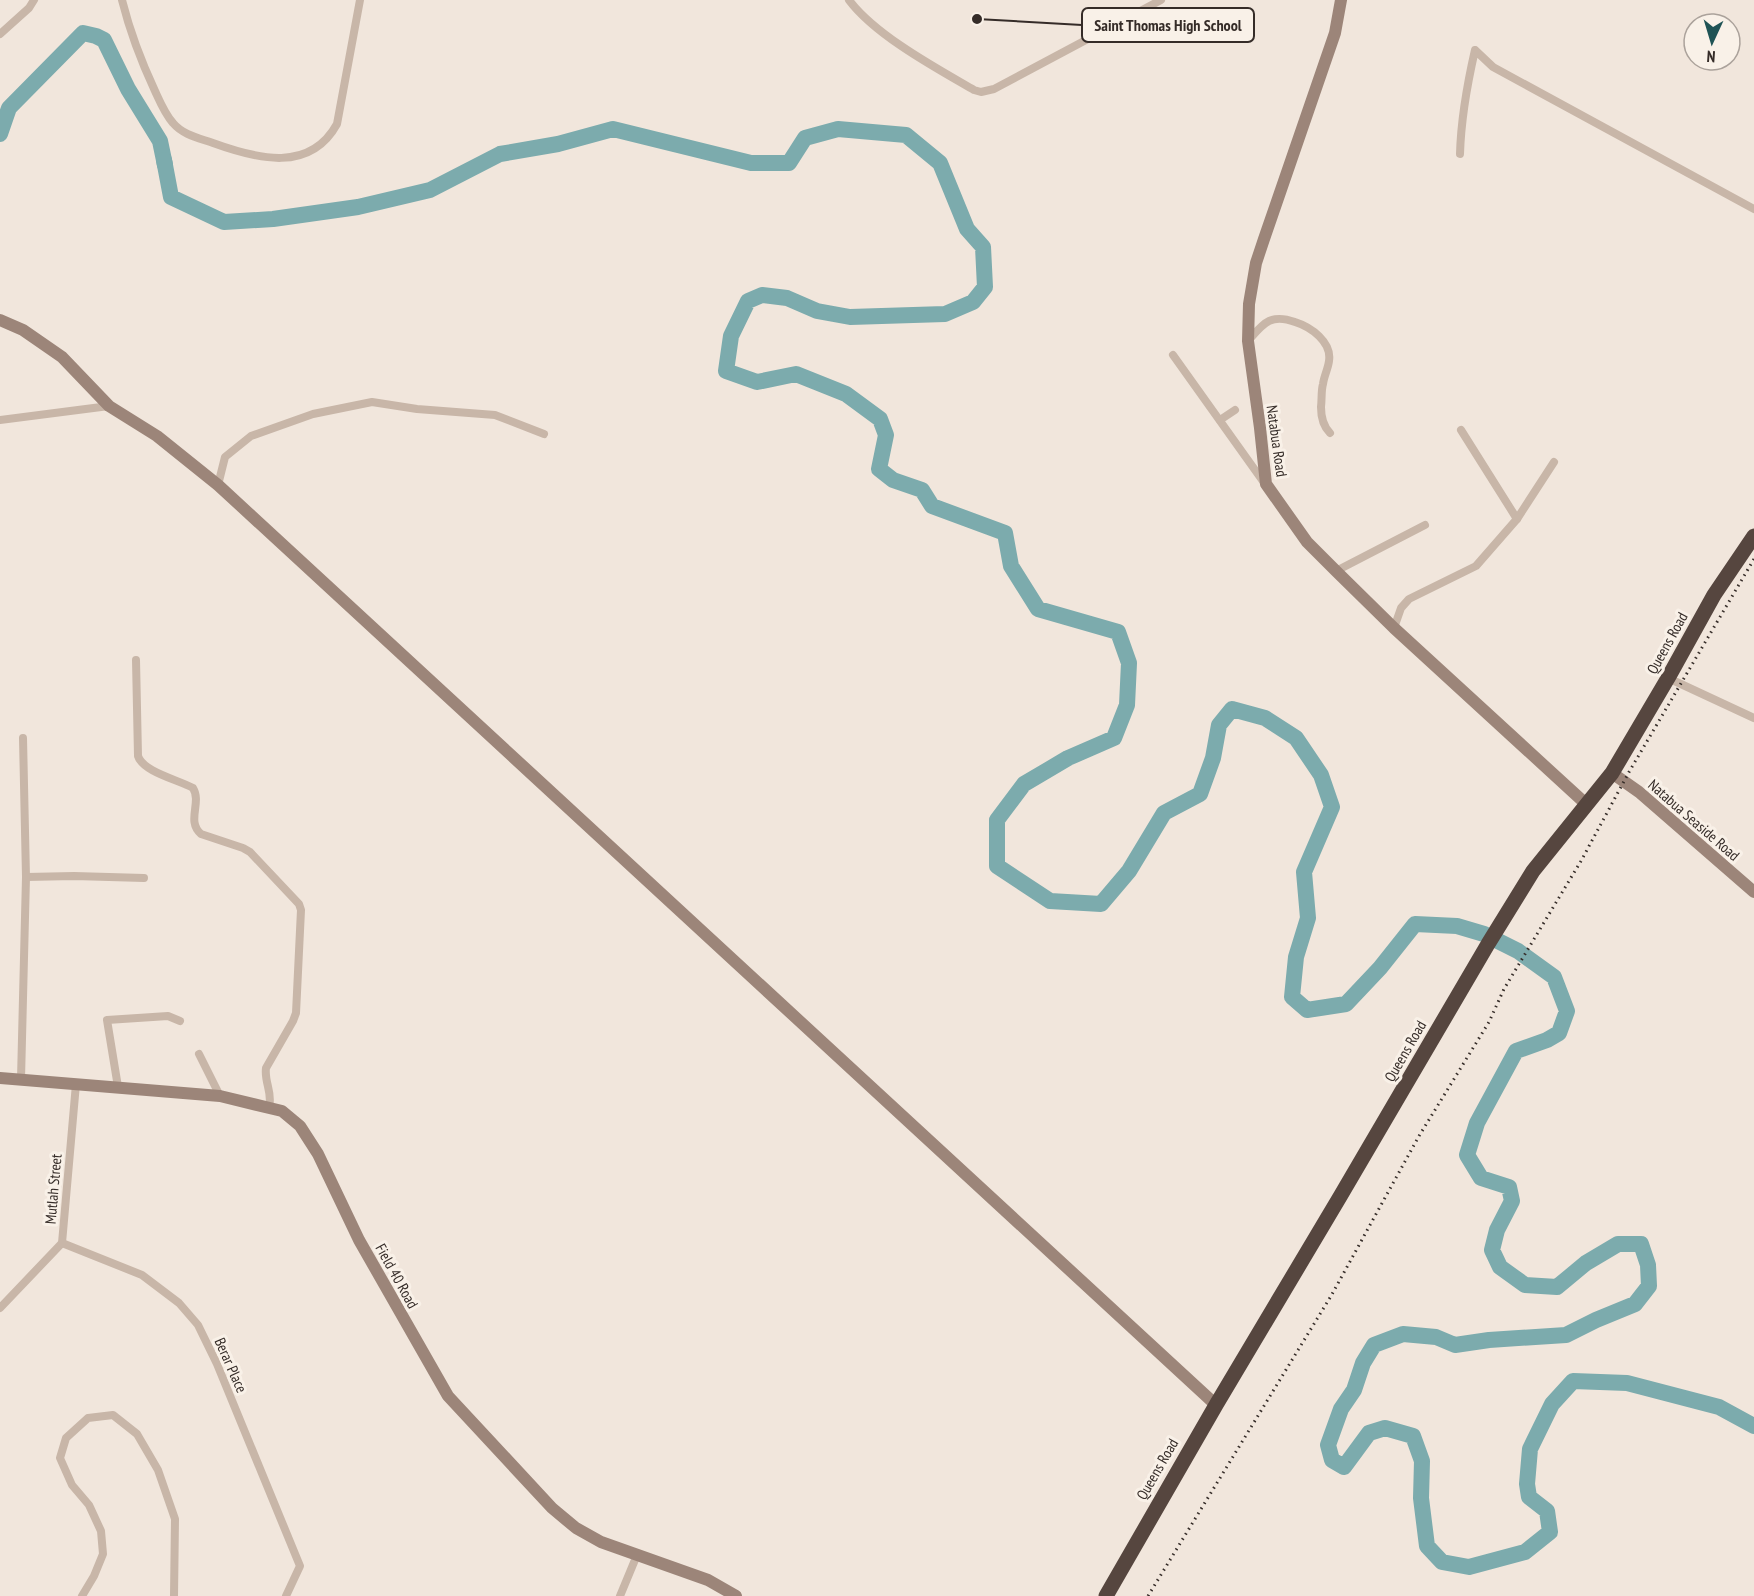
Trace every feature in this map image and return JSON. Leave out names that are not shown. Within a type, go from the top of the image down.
[{"type":"highway","name":"Queens Road","points":[[1106,1596],[1488,944],[1533,871],[1612,773],[1714,596],[1754,536]]},
{"type":"street","points":[[0,34],[29,8],[34,0]]},
{"type":"street","points":[[122,0],[131,36],[166,114],[173,124],[188,134],[233,150],[281,159],[307,154],[326,139],[337,124],[360,0]]},
{"type":"street","points":[[849,0],[872,23],[897,41],[939,69],[981,92],[994,89],[1161,0]]},
{"type":"street","name":"Natabua Road","points":[[1341,0],[1335,33],[1256,263],[1249,304],[1248,341],[1266,484],[1307,542],[1394,628],[1586,804]]},
{"type":"street","points":[[1461,154],[1461,126],[1475,50],[1493,67],[1754,208]]},
{"type":"street","points":[[1248,341],[1265,322],[1275,318],[1296,322],[1314,332],[1326,344],[1330,358],[1323,383],[1321,416],[1326,430],[1330,433]]},
{"type":"street","points":[[0,320],[23,330],[62,357],[109,406],[157,436],[218,485],[1216,1405]]},
{"type":"street","points":[[1173,355],[1266,484]]},
{"type":"street","points":[[218,485],[225,457],[250,436],[313,414],[372,402],[417,409],[495,415],[544,434]]},
{"type":"street","points":[[0,420],[109,406]]},
{"type":"street","points":[[1220,420],[1235,410]]},
{"type":"street","points":[[1461,430],[1517,519]]},
{"type":"street","points":[[1394,628],[1401,608],[1409,599],[1476,566],[1517,519],[1554,462]]},
{"type":"street","points":[[1336,571],[1425,525]]},
{"type":"street","points":[[136,660],[138,756],[140,761],[147,768],[193,788],[196,792],[194,819],[197,831],[250,852],[299,904],[301,910],[296,1013],[266,1068],[265,1076],[271,1101],[269,1107]]},
{"type":"street","points":[[1668,678],[1754,718]]},
{"type":"street","points":[[21,1079],[26,877],[23,738]]},
{"type":"street","name":"Natabua Seaside Road","points":[[1612,773],[1639,792],[1754,892]]},
{"type":"street","points":[[26,877],[144,878]]},
{"type":"street","points":[[118,1087],[107,1020],[168,1017],[180,1021]]},
{"type":"street","points":[[199,1054],[220,1096]]},
{"type":"street","name":"Field 40 Road","points":[[0,1078],[220,1096],[282,1111],[300,1126],[318,1154],[359,1240],[448,1396],[552,1508],[576,1528],[601,1542],[708,1580],[736,1596]]},
{"type":"street","name":"Mutlah Street","points":[[0,1308],[62,1243],[76,1084]]},
{"type":"street","name":"Berar Place","points":[[62,1243],[142,1275],[179,1303],[198,1326],[217,1364],[300,1566],[286,1596]]},
{"type":"street","points":[[82,1596],[103,1554],[101,1531],[89,1505],[72,1485],[60,1458],[66,1438],[88,1418],[113,1415],[137,1434],[159,1470],[175,1519],[174,1596]]},
{"type":"street","points":[[620,1596],[638,1555]]},
{"type":"waterway","points":[[0,134],[9,108],[83,33],[104,40],[128,89],[160,141],[165,165]]},
{"type":"waterway","points":[[164,160],[171,197],[224,222],[273,219],[358,207],[430,190],[500,154],[558,144],[613,129],[751,163],[789,163],[805,138],[838,129],[906,135],[940,163],[967,229],[983,247],[985,287],[973,302],[945,314],[850,317],[817,311],[787,298],[762,295],[748,301],[731,336],[726,371],[757,382],[796,374],[846,394],[880,419],[886,435],[879,469],[893,480],[922,490],[932,506],[1005,533],[1011,566],[1038,609],[1118,632],[1129,663],[1127,705],[1114,738],[1068,758],[1024,784],[997,820],[997,866],[1050,901],[1101,904],[1129,871],[1164,813],[1200,794],[1213,758],[1219,725],[1232,709],[1265,718],[1296,738],[1321,775],[1332,807],[1304,872],[1308,918],[1296,957],[1292,997],[1307,1010],[1346,1004],[1380,968],[1415,924],[1457,926],[1484,934],[1518,951],[1554,977],[1567,1011],[1559,1033],[1547,1040],[1516,1051],[1477,1123],[1467,1155],[1481,1178],[1509,1187],[1512,1201],[1497,1230],[1492,1250],[1500,1267],[1525,1285],[1557,1287],[1586,1263],[1618,1244],[1641,1244],[1648,1265],[1649,1286],[1635,1304],[1566,1335],[1489,1340],[1455,1345],[1436,1337],[1403,1334],[1374,1345],[1363,1363],[1354,1390],[1341,1409],[1328,1445],[1332,1460],[1344,1467],[1369,1433],[1385,1428],[1413,1436],[1422,1461],[1421,1498],[1427,1546],[1442,1562],[1469,1567],[1525,1552],[1550,1532],[1547,1511],[1529,1497],[1527,1484],[1530,1449],[1552,1404],[1573,1381],[1627,1383],[1719,1407],[1754,1426]]},
{"type":"railway","points":[[1148,1596],[1331,1296],[1419,1136],[1489,1022],[1504,989],[1581,861],[1629,772],[1754,559]]},
{"type":"place","name":"Saint Thomas High School","points":[[977,19]]}]
